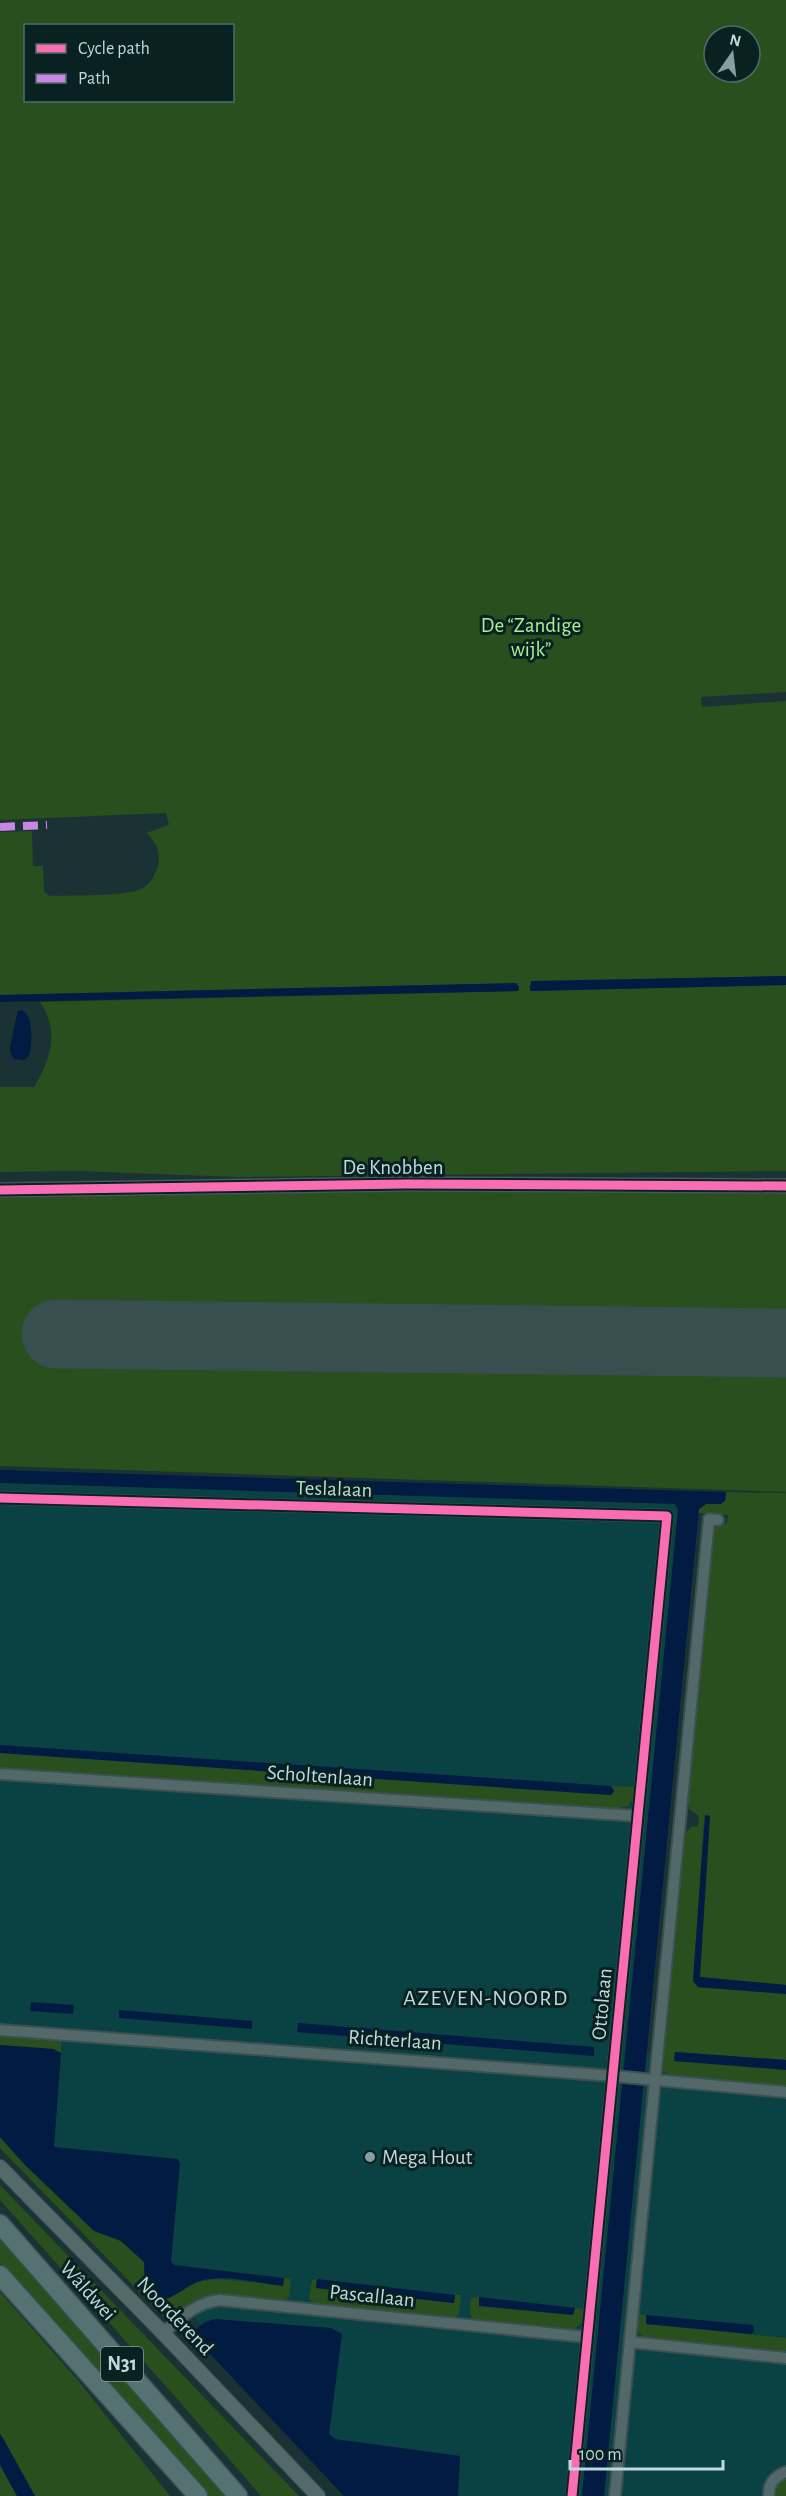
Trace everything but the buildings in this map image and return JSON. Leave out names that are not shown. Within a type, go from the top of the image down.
[{"type":"highway","name":"Wâldwei","points":[[0,2224],[238,2496]]},
{"type":"highway","name":"N31","points":[[0,2275],[198,2496]]},
{"type":"highway","name":"N31","points":[[120,2407],[182,2496]]},
{"type":"street","name":"De Knobben","points":[[0,1190],[407,1184],[786,1186]]},
{"type":"street","name":"Teslalaan","points":[[0,1498],[667,1516]]},
{"type":"street","name":"Ottolaan","points":[[572,2496],[586,2337],[615,2076],[667,1516]]},
{"type":"street","points":[[615,2496],[652,2079],[685,1820],[709,1519],[718,1520]]},
{"type":"street","name":"Scholtenlaan","points":[[0,1774],[638,1816]]},
{"type":"street","name":"Richterlaan","points":[[0,2030],[615,2076],[786,2092]]},
{"type":"street","name":"Noorderend","points":[[0,2167],[163,2333],[318,2496]]},
{"type":"street","name":"Pascallaan","points":[[163,2333],[185,2313],[204,2302],[220,2300],[586,2337]]},
{"type":"street","points":[[630,2342],[786,2358]]},
{"type":"street","points":[[770,2496],[770,2485],[774,2479],[786,2472]]},
{"type":"shaded area","points":[[0,1477],[691,1499],[637,2054],[786,2066],[786,2496],[357,2496],[0,2105]]},
{"type":"green space","name":"De “Zandige wijk”","points":[[0,0],[786,0],[786,692],[701,697],[702,707],[786,701],[786,976],[653,979],[529,986],[531,991],[786,985],[786,1171],[236,1177],[79,1171],[0,1172],[0,1087],[34,1087],[49,1055],[50,1024],[40,1002],[517,991],[519,987],[516,983],[0,995],[0,832],[32,831],[33,866],[43,866],[44,892],[50,896],[98,895],[135,891],[148,884],[157,869],[159,856],[155,843],[146,833],[169,825],[166,813],[0,820]]},
{"type":"green space","points":[[786,1189],[786,1320],[56,1312],[55,1355],[786,1364],[786,1492],[0,1466],[0,1194]]},
{"type":"green space","points":[[726,1492],[786,1493],[786,1985],[700,1977],[704,1821],[693,1981],[698,1987],[786,1994],[786,2060],[675,2052],[674,2060],[786,2070],[786,2087],[675,2078],[662,2070],[661,2064],[683,1835],[691,1827],[698,1826],[699,1816],[689,1809],[686,1799],[712,1533],[717,1525],[727,1523],[728,1515],[698,1513],[699,1509],[706,1504],[725,1501]]},
{"type":"green space","points":[[0,1753],[611,1795],[614,1791],[611,1786],[635,1787],[635,1797],[628,1806],[610,1810],[0,1769]]},
{"type":"green space","points":[[0,2034],[61,2039],[61,2053],[53,2049],[0,2045]]},
{"type":"green space","points":[[0,2137],[25,2165],[144,2262],[145,2284],[166,2300],[197,2282],[217,2279],[282,2285],[284,2278],[291,2279],[289,2297],[285,2301],[231,2295],[210,2296],[195,2300],[173,2316],[164,2317],[0,2148]]},
{"type":"green space","points":[[0,2185],[299,2496],[261,2496],[0,2200]]},
{"type":"green space","points":[[0,2231],[55,2299],[229,2496],[206,2496],[0,2263]]},
{"type":"green space","points":[[317,2279],[316,2288],[454,2303],[455,2295],[461,2295],[459,2314],[452,2319],[316,2305],[309,2299],[312,2280]]},
{"type":"green space","points":[[0,2292],[76,2378],[170,2496],[35,2496],[0,2434]]},
{"type":"green space","points":[[479,2297],[479,2305],[573,2315],[575,2308],[585,2309],[584,2320],[573,2331],[478,2322],[472,2318],[470,2309],[471,2298]]},
{"type":"green space","points":[[636,2314],[646,2315],[646,2324],[786,2338],[786,2353],[647,2339],[637,2332]]},
{"type":"green space","points":[[0,2465],[17,2496],[0,2496]]},
{"type":"green space","points":[[786,2478],[786,2496],[775,2496],[778,2483]]},
{"type":"water","points":[[786,976],[786,985],[530,991],[531,981]]},
{"type":"water","points":[[516,983],[519,987],[518,991],[0,1002],[0,995]]},
{"type":"water","points":[[22,1010],[29,1018],[31,1031],[29,1056],[24,1060],[14,1059],[10,1050],[18,1011]]},
{"type":"water","points":[[0,1470],[726,1492],[725,1501],[721,1504],[706,1504],[699,1509],[604,2496],[582,2496],[678,1510],[675,1504],[0,1483]]},
{"type":"water","points":[[0,1745],[611,1786],[614,1791],[611,1795],[0,1753]]},
{"type":"water","points":[[705,1815],[710,1816],[700,1977],[786,1985],[786,1994],[698,1987],[693,1981]]},
{"type":"water","points":[[31,2002],[74,2005],[73,2014],[30,2011]]},
{"type":"water","points":[[119,2010],[252,2021],[252,2029],[119,2018]]},
{"type":"water","points":[[298,2023],[594,2047],[594,2056],[297,2032]]},
{"type":"water","points":[[0,2045],[53,2049],[61,2053],[54,2147],[178,2159],[180,2164],[171,2261],[174,2265],[284,2278],[283,2286],[251,2281],[207,2279],[192,2284],[169,2297],[159,2299],[145,2284],[144,2262],[121,2241],[94,2231],[25,2165],[0,2137]]},
{"type":"water","points":[[675,2052],[786,2060],[786,2070],[674,2061]]},
{"type":"water","points":[[317,2279],[455,2295],[454,2303],[316,2288]]},
{"type":"water","points":[[479,2297],[575,2308],[573,2315],[479,2306]]},
{"type":"water","points":[[646,2315],[753,2325],[754,2332],[751,2334],[646,2324]]},
{"type":"water","points":[[215,2319],[331,2328],[342,2334],[329,2434],[335,2439],[460,2456],[458,2496],[344,2496],[196,2339],[194,2331],[205,2322]]},
{"type":"water","points":[[0,2434],[35,2496],[17,2496],[0,2465]]},
{"type":"runway","points":[[56,1334],[786,1343]]},
{"type":"marked path","points":[[0,827],[47,825]]},
{"type":"cycle path","points":[[0,1190],[407,1184],[786,1186]]},
{"type":"cycle path","points":[[0,1498],[667,1516],[572,2496]]},
{"type":"place","name":"Mega Hout","points":[[370,2157]]},
{"type":"district","name":"AZEVEN-NOORD","points":[[486,1998]]}]
